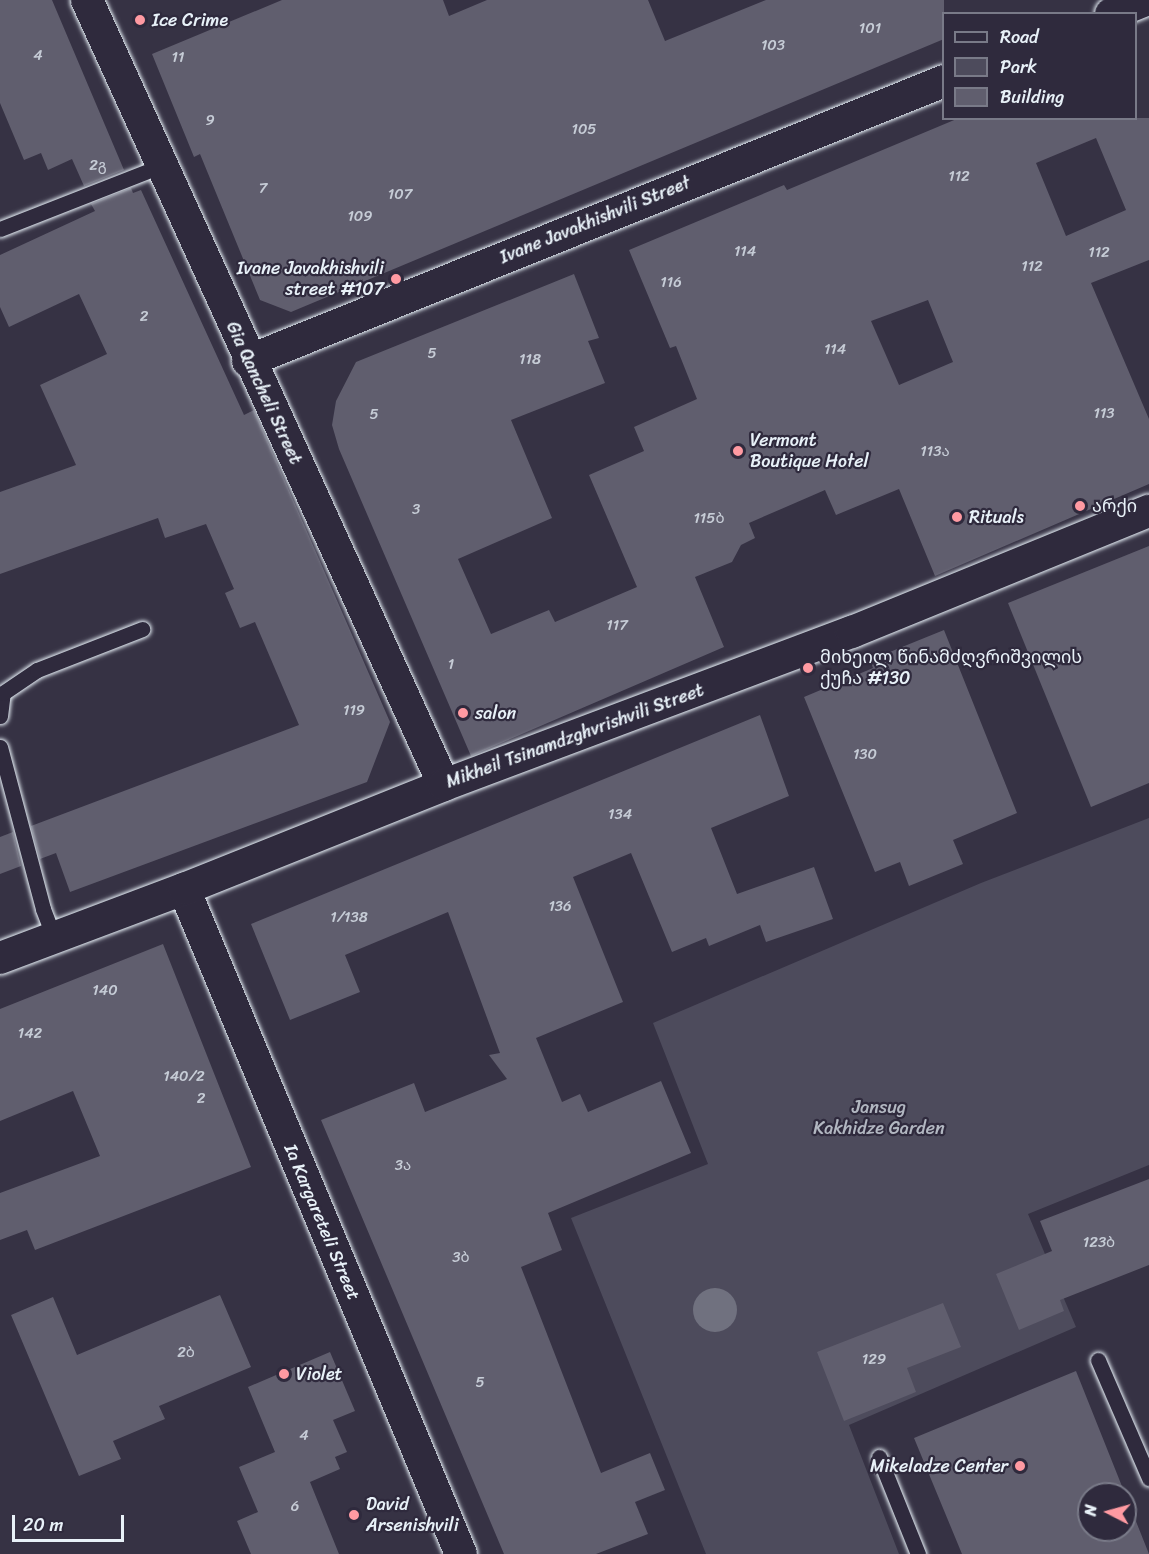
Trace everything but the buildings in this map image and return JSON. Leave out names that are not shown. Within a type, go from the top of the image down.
[{"type":"street","name":"Gia Qancheli Street","points":[[87,0],[248,361],[444,784]]},
{"type":"street","points":[[1116,12],[1145,0]]},
{"type":"street","name":"Ivane Javakhishvili Street","points":[[248,361],[942,82]]},
{"type":"street","name":"Mikheil Tsinamdzghvrishvili Street","points":[[0,957],[184,890],[444,784],[852,633],[1149,511]]},
{"type":"street","name":"Ia Kargareteli Street","points":[[184,890],[461,1554]]},
{"type":"lane","points":[[0,229],[161,166]]},
{"type":"lane","points":[[0,716],[3,693],[37,670],[142,629]]},
{"type":"lane","points":[[0,747],[43,909],[54,938]]},
{"type":"lane","points":[[1098,1360],[1149,1478]]},
{"type":"lane","points":[[879,1457],[918,1554]]},
{"type":"green space","name":"Jansug Kakhidze Garden","points":[[1149,818],[1149,1165],[1028,1214],[1076,1327],[849,1425],[899,1554],[706,1554],[571,1218],[708,1164],[653,1023],[981,883]]},
{"type":"water","points":[[715,1288],[730,1295],[737,1310],[730,1325],[715,1332],[700,1325],[693,1310],[700,1295]]},
{"type":"place","name":"Ice Crime","points":[[140,20]]},
{"type":"place","name":"Ivane Javakhishvili street #107","points":[[396,279]]},
{"type":"place","name":"Vermont Boutique Hotel","points":[[738,451]]},
{"type":"place","name":"არქი","points":[[1080,506]]},
{"type":"place","name":"Rituals","points":[[957,517]]},
{"type":"place","name":"მიხეილ წინამძღვრიშვილის ქუჩა #130","points":[[808,668]]},
{"type":"place","name":"salon","points":[[463,713]]},
{"type":"place","name":"Violet","points":[[284,1374]]},
{"type":"place","name":"Mikeladze Center","points":[[1020,1466]]},
{"type":"place","name":"David Arsenishvili","points":[[354,1515]]}]
